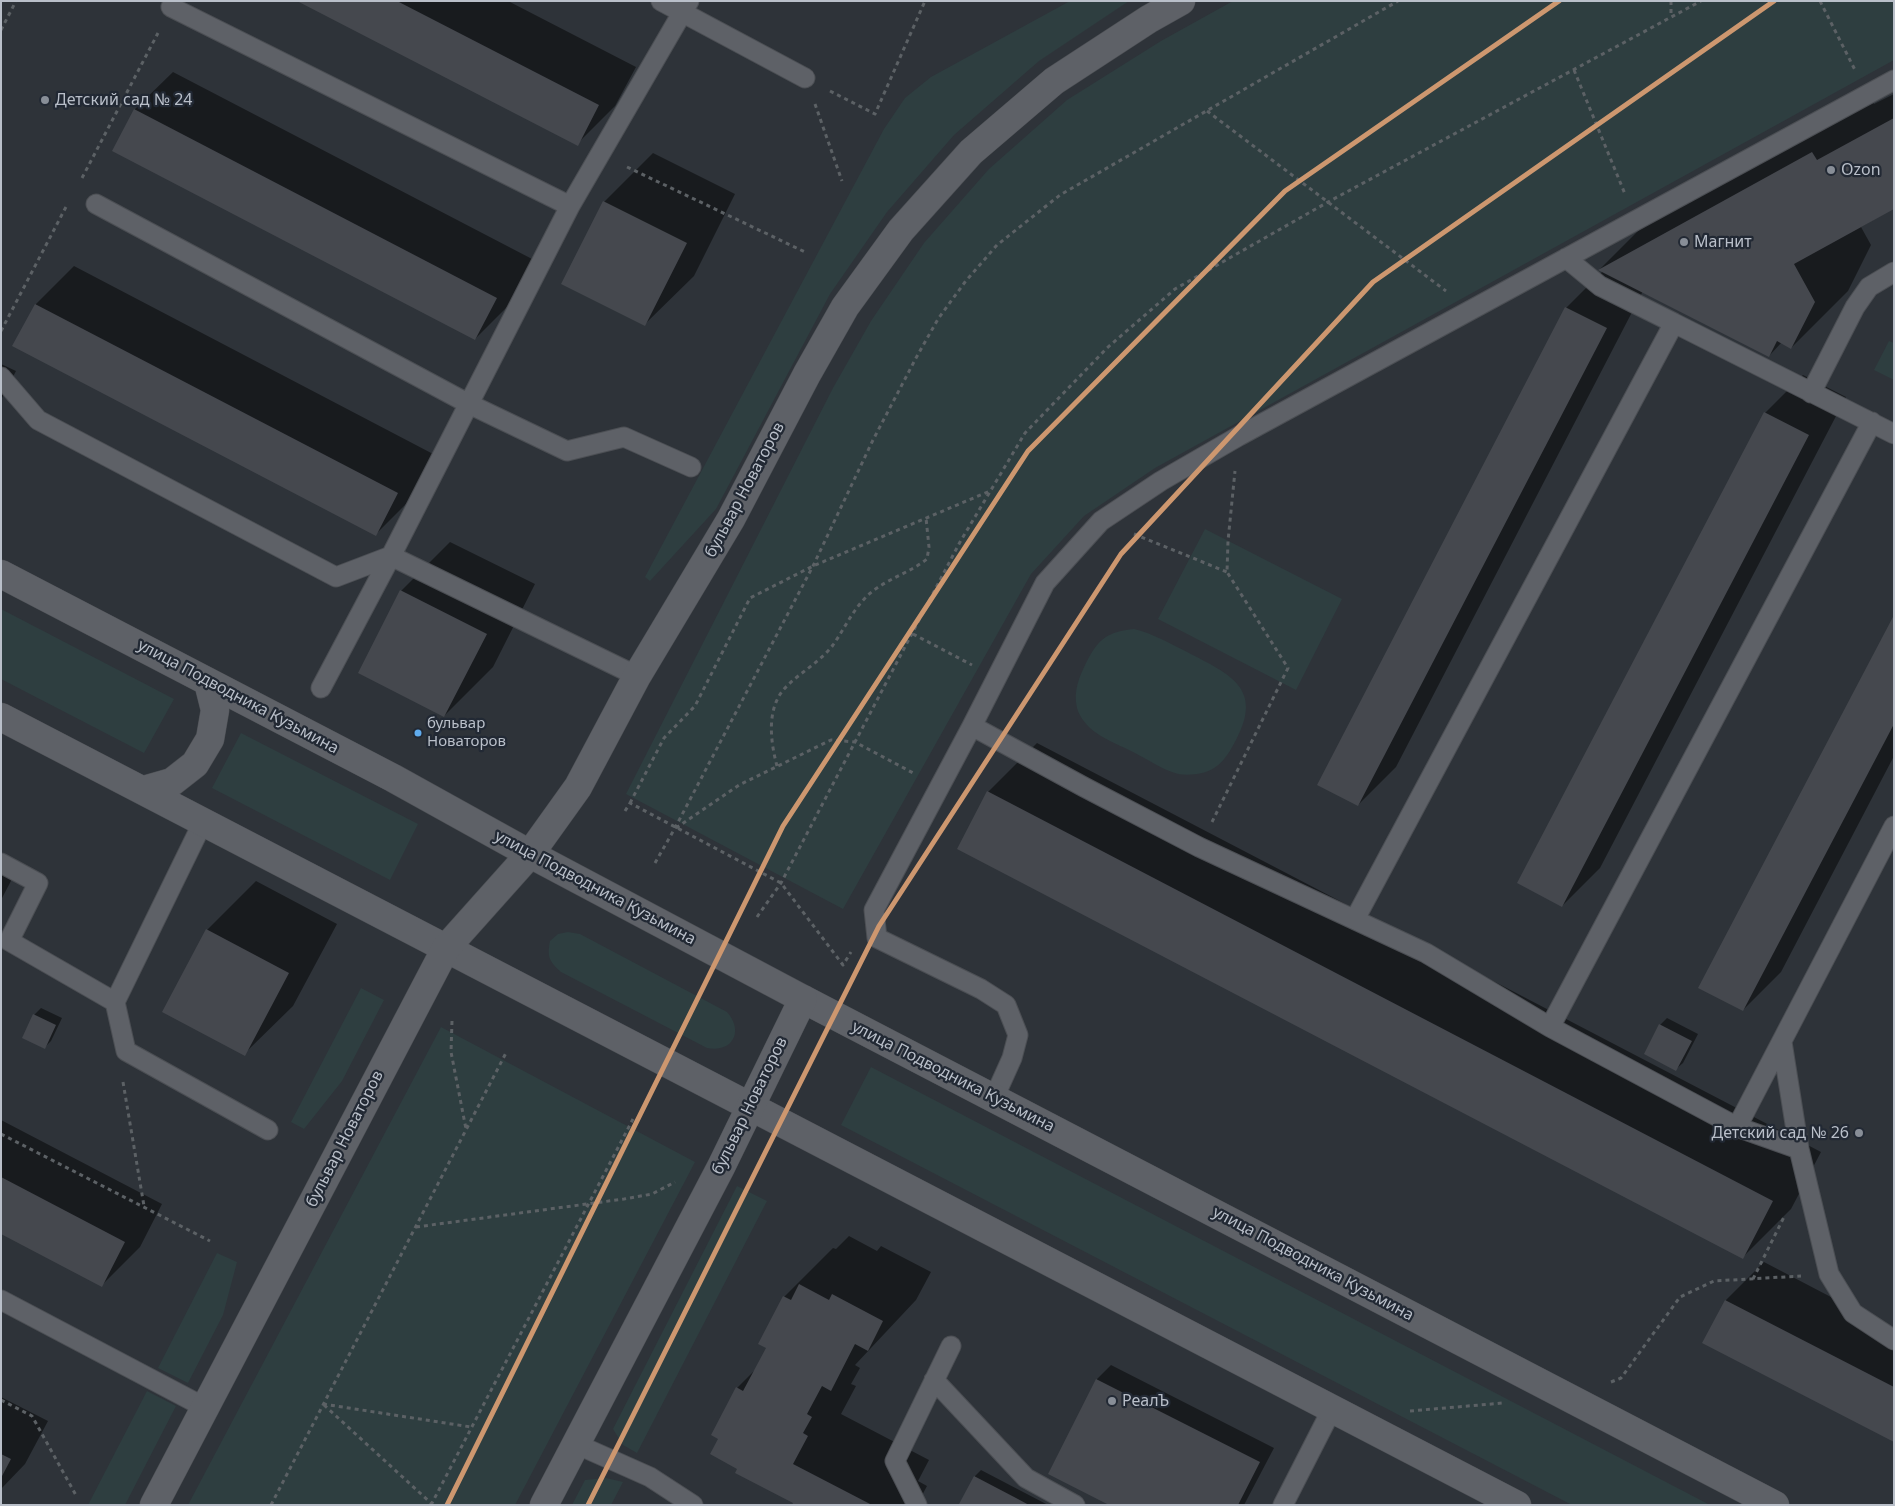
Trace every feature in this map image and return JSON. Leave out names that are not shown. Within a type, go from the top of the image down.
[{"type":"street","name":"бульвар Новаторов","points":[[154,1505],[446,948],[530,854],[578,787],[637,676],[731,519],[807,374],[845,307],[901,230],[971,152],[1054,80],[1149,19],[1181,1]]},
{"type":"street","name":"улица Подводника Кузьмина","points":[[1,574],[393,778],[530,854],[803,999],[1775,1505]]},
{"type":"street","points":[[144,790],[172,782],[195,764],[200,756],[210,739],[215,710],[208,682]]},
{"type":"street","points":[[1,717],[1517,1505]]},
{"type":"street","name":"бульвар Новаторов","points":[[544,1505],[721,1167],[803,999]]},
{"type":"lane","points":[[661,1],[685,7],[805,78]]},
{"type":"lane","points":[[171,7],[570,206]]},
{"type":"lane","points":[[321,688],[391,556],[570,206],[685,7]]},
{"type":"lane","points":[[994,1098],[1012,1058],[1018,1035],[1006,1006],[981,989],[877,938],[874,910],[972,726],[1045,583],[1101,521],[1162,481],[1239,436],[1894,80]]},
{"type":"lane","points":[[96,204],[469,404],[567,451],[624,437],[691,467]]},
{"type":"lane","points":[[1566,258],[1600,286],[1894,434]]},
{"type":"lane","points":[[1811,393],[1855,307],[1869,287],[1894,272]]},
{"type":"lane","points":[[1355,919],[1674,323]]},
{"type":"lane","points":[[1,377],[38,420],[336,577],[391,556],[637,676]]},
{"type":"lane","points":[[1550,1027],[1872,422]]},
{"type":"lane","points":[[972,726],[1199,847],[1426,953],[1550,1027],[1737,1127],[1800,1149]]},
{"type":"lane","points":[[203,822],[115,1002],[126,1051],[268,1130]]},
{"type":"lane","points":[[1737,1127],[1894,826]]},
{"type":"lane","points":[[1,863],[38,883],[5,948],[115,1002]]},
{"type":"lane","points":[[1782,1042],[1805,1175],[1829,1274],[1853,1313],[1894,1340]]},
{"type":"lane","points":[[1,1300],[204,1407]]},
{"type":"lane","points":[[917,1505],[895,1461],[951,1346]]},
{"type":"lane","points":[[934,1380],[1026,1478],[1075,1505]]},
{"type":"lane","points":[[1283,1505],[1332,1409]]},
{"type":"lane","points":[[576,1444],[650,1477],[693,1505]]},
{"type":"path","points":[[1,30],[16,1]]},
{"type":"path","points":[[836,94],[875,114],[925,1]]},
{"type":"path","points":[[655,863],[813,566],[873,440],[916,358],[938,319],[965,282],[997,245],[1060,195],[1398,1]]},
{"type":"path","points":[[1671,1],[1672,17]]},
{"type":"path","points":[[757,917],[781,883],[960,542],[1026,433],[1107,348],[1175,289],[1328,202],[1701,1]]},
{"type":"path","points":[[1820,1],[1867,94]]},
{"type":"path","points":[[78,184],[171,7]]},
{"type":"path","points":[[1574,70],[1636,220]]},
{"type":"path","points":[[814,102],[842,181]]},
{"type":"path","points":[[1207,111],[1471,310]]},
{"type":"path","points":[[599,154],[805,252]]},
{"type":"path","points":[[1,331],[69,201]]},
{"type":"path","points":[[1199,847],[1288,668],[1227,572],[1228,541],[1239,436]]},
{"type":"path","points":[[625,811],[664,738],[695,706],[750,598],[813,566],[991,491]]},
{"type":"path","points":[[777,766],[773,751],[772,724],[774,705],[785,687],[832,646],[861,601],[878,587],[917,567],[927,559],[929,547],[926,518]]},
{"type":"path","points":[[1101,521],[1227,572]]},
{"type":"path","points":[[913,634],[996,678]]},
{"type":"path","points":[[675,828],[739,785],[831,740],[855,742],[939,787]]},
{"type":"path","points":[[630,803],[781,883],[843,965]]},
{"type":"path","points":[[452,1021],[451,1052],[466,1129]]},
{"type":"path","points":[[126,1051],[123,1082],[144,1207]]},
{"type":"path","points":[[271,1505],[507,1051]]},
{"type":"path","points":[[323,1404],[432,1505],[632,1119]]},
{"type":"path","points":[[1,1134],[210,1241]]},
{"type":"path","points":[[1753,1279],[1805,1175]]},
{"type":"path","points":[[416,1227],[624,1199],[652,1194],[677,1181]]},
{"type":"path","points":[[1571,1399],[1621,1378],[1680,1297],[1714,1280],[1829,1274]]},
{"type":"path","points":[[1,1400],[32,1416],[77,1497]]},
{"type":"path","points":[[1361,1423],[1418,1409],[1504,1403]]},
{"type":"path","points":[[323,1404],[472,1428]]},
{"type":"shaded area","points":[[1070,1],[1129,1],[1039,61],[954,135],[887,212],[830,294],[716,509],[650,581],[645,577],[884,129],[905,98],[931,77]]},
{"type":"shaded area","points":[[1233,1],[1894,1],[1894,60],[1155,468],[1084,516],[1031,574],[843,909],[626,794],[833,388],[871,321],[924,243],[989,169],[1067,100],[1161,41]]},
{"type":"shaded area","points":[[1889,341],[1894,343],[1894,380],[1874,370]]},
{"type":"shaded area","points":[[1205,529],[1342,599],[1296,690],[1158,619]]},
{"type":"shaded area","points":[[1,609],[174,699],[144,753],[1,679]]},
{"type":"shaded area","points":[[1134,629],[1162,640],[1217,668],[1238,685],[1244,695],[1246,707],[1244,722],[1230,751],[1223,761],[1214,768],[1191,775],[1167,770],[1100,735],[1089,727],[1080,715],[1076,702],[1076,690],[1091,653],[1100,642],[1111,634]]},
{"type":"shaded area","points":[[241,733],[418,824],[390,880],[212,788]]},
{"type":"shaded area","points":[[568,932],[580,934],[727,1012],[735,1026],[733,1039],[723,1047],[716,1049],[707,1048],[561,972],[550,958],[550,941],[558,934]]},
{"type":"shaded area","points":[[361,988],[384,1000],[342,1081],[304,1129],[291,1122]]},
{"type":"shaded area","points":[[441,1027],[695,1162],[515,1505],[188,1505]]},
{"type":"shaded area","points":[[871,1067],[1710,1505],[1572,1505],[841,1125]]},
{"type":"shaded area","points":[[737,1186],[767,1201],[637,1453],[623,1445],[613,1429]]},
{"type":"shaded area","points":[[217,1253],[237,1262],[223,1315],[188,1383],[158,1368]]},
{"type":"shaded area","points":[[147,1391],[176,1406],[125,1505],[88,1505]]},
{"type":"shaded area","points":[[606,1478],[623,1482],[611,1505],[572,1505],[585,1480]]},
{"type":"building","points":[[297,1],[397,1],[599,105],[578,146]]},
{"type":"building","points":[[134,109],[497,298],[475,340],[112,151]]},
{"type":"building","points":[[1894,118],[1894,209],[1794,264],[1815,302],[1791,349],[1777,341],[1769,357],[1598,270],[1812,152],[1817,160]]},
{"type":"building","points":[[603,201],[687,243],[645,326],[561,284]]},
{"type":"building","points":[[35,304],[398,493],[376,536],[12,346]]},
{"type":"building","points":[[1565,307],[1607,328],[1358,806],[1317,785]]},
{"type":"building","points":[[1764,412],[1809,435],[1562,907],[1517,883]]},
{"type":"building","points":[[400,590],[487,634],[444,717],[358,673]]},
{"type":"building","points":[[1894,615],[1894,724],[1743,1011],[1698,988]]},
{"type":"building","points":[[987,791],[1773,1201],[1743,1259],[957,849]]},
{"type":"building","points":[[206,929],[289,973],[245,1056],[162,1012]]},
{"type":"building","points":[[33,1014],[56,1025],[45,1049],[22,1038]]},
{"type":"building","points":[[1659,1024],[1692,1041],[1676,1071],[1644,1054]]},
{"type":"building","points":[[1,1177],[125,1242],[102,1287],[1,1234]]},
{"type":"building","points":[[799,1284],[829,1300],[832,1294],[883,1321],[868,1351],[855,1344],[831,1391],[822,1386],[807,1414],[812,1417],[803,1433],[808,1436],[793,1464],[872,1505],[792,1505],[793,1503],[735,1473],[737,1469],[710,1454],[718,1439],[711,1435],[736,1387],[743,1391],[766,1348],[758,1344],[783,1296],[791,1300]]},
{"type":"building","points":[[1725,1300],[1894,1387],[1894,1442],[1702,1343]]},
{"type":"building","points":[[1096,1379],[1260,1462],[1238,1505],[1109,1505],[1048,1474]]},
{"type":"building","points":[[1,1454],[11,1459],[1,1478]]},
{"type":"building","points":[[974,1476],[1029,1505],[959,1504]]},
{"type":"transit line","points":[[447,1505],[783,826],[1028,451],[1285,191],[1559,1]]},
{"type":"transit line","points":[[588,1505],[879,926],[1121,554],[1373,282],[1774,1]]},
{"type":"place","name":"Детский сад № 24","points":[[45,100]]},
{"type":"place","name":"Ozon","points":[[1831,170]]},
{"type":"place","name":"Магнит","points":[[1684,242]]},
{"type":"place","name":"бульвар Новаторов","points":[[418,733]]},
{"type":"place","name":"Детский сад № 26","points":[[1859,1133]]},
{"type":"place","name":"РеалЪ","points":[[1112,1401]]}]
